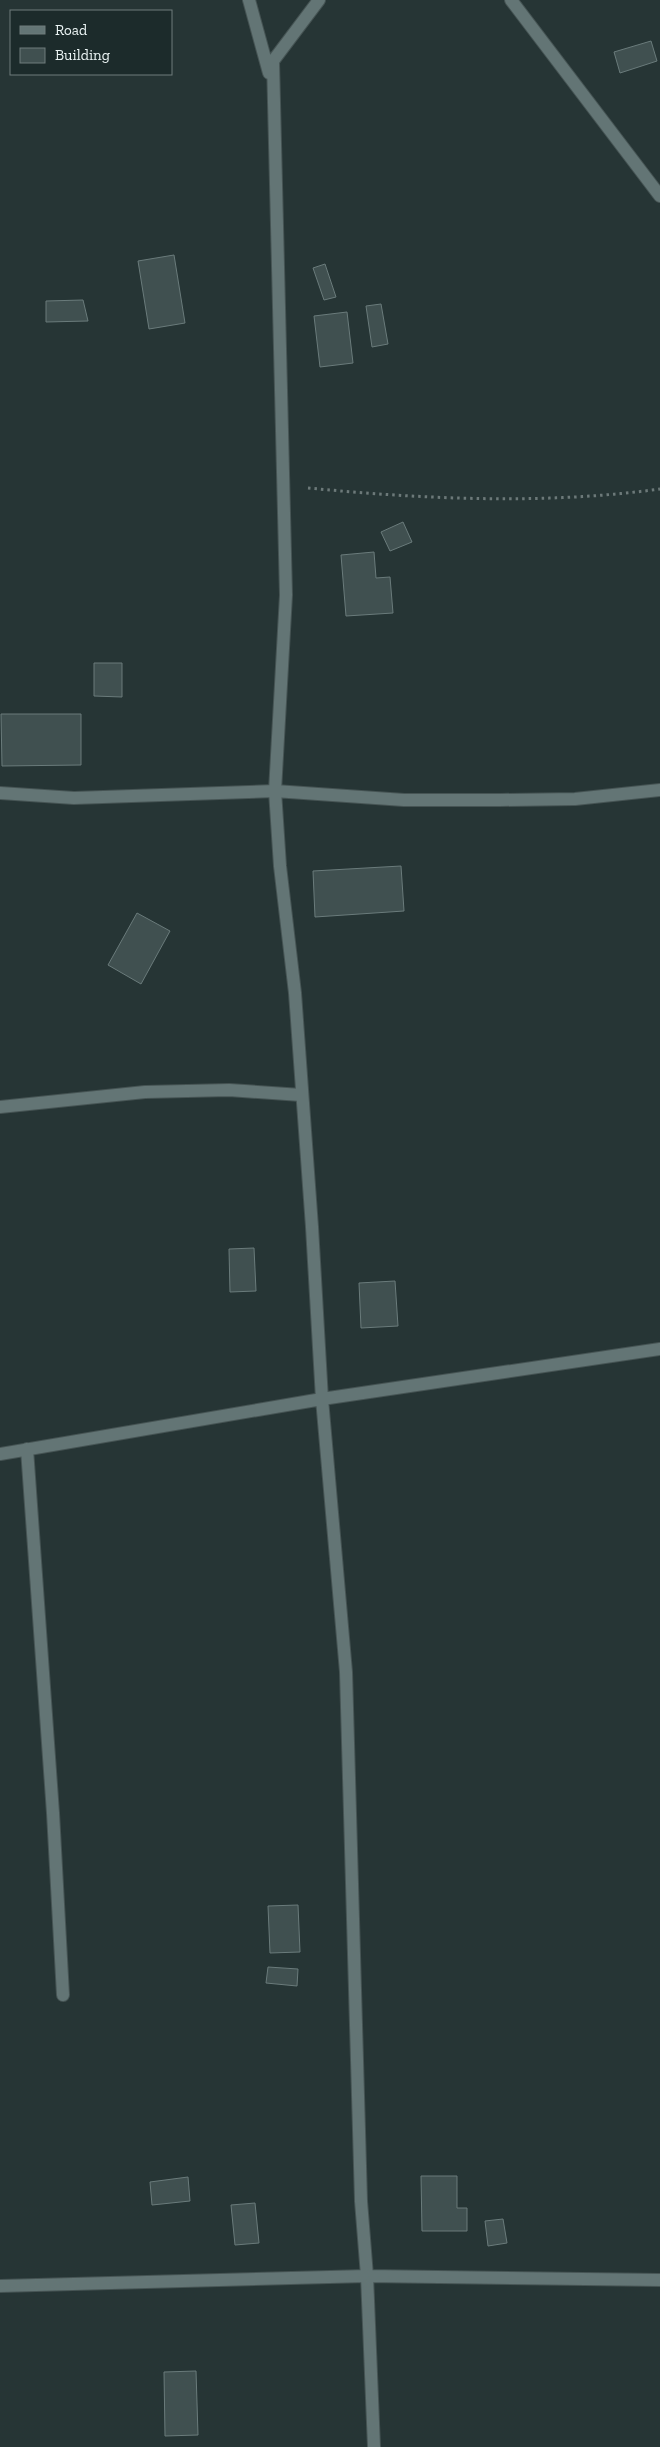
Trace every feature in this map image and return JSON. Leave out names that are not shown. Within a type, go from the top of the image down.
[{"type":"street","points":[[250,0],[273,87]]},
{"type":"street","points":[[318,0],[273,61],[285,486],[286,595],[275,792],[280,866],[295,993],[322,1399],[346,1672],[361,2201],[367,2276],[374,2447]]},
{"type":"street","points":[[511,0],[660,196]]},
{"type":"street","points":[[0,793],[74,798],[275,792],[404,800],[500,800],[575,799],[660,790]]},
{"type":"street","points":[[0,1107],[145,1092],[229,1090],[301,1095]]},
{"type":"street","points":[[0,1454],[322,1399],[660,1349]]},
{"type":"street","points":[[27,1449],[53,1813],[63,1995]]},
{"type":"street","points":[[0,2286],[367,2276],[660,2280]]},
{"type":"path","points":[[285,486],[368,494],[511,499],[566,498],[660,489]]},
{"type":"building","points":[[651,41],[657,61],[620,73],[614,52]]},
{"type":"building","points":[[174,255],[185,323],[149,329],[138,261]]},
{"type":"building","points":[[325,264],[336,297],[324,300],[313,268]]},
{"type":"building","points":[[83,300],[88,321],[46,322],[46,301]]},
{"type":"building","points":[[381,304],[388,344],[372,347],[366,306]]},
{"type":"building","points":[[347,312],[353,363],[320,367],[314,316]]},
{"type":"building","points":[[403,522],[412,542],[390,551],[381,532]]},
{"type":"building","points":[[374,552],[376,578],[390,577],[393,613],[346,616],[341,555]]},
{"type":"building","points":[[94,663],[122,663],[122,697],[94,696]]},
{"type":"building","points":[[1,714],[81,714],[81,765],[2,766]]},
{"type":"building","points":[[401,866],[404,911],[315,917],[313,871]]},
{"type":"building","points":[[137,913],[170,931],[141,984],[108,965]]},
{"type":"building","points":[[254,1248],[256,1291],[230,1292],[229,1249]]},
{"type":"building","points":[[395,1281],[398,1326],[361,1328],[359,1283]]},
{"type":"building","points":[[298,1905],[300,1952],[270,1953],[268,1906]]},
{"type":"building","points":[[268,1967],[298,1969],[297,1986],[266,1983]]},
{"type":"building","points":[[421,2176],[457,2176],[457,2208],[467,2208],[467,2231],[422,2231]]},
{"type":"building","points":[[188,2177],[190,2201],[152,2205],[150,2182]]},
{"type":"building","points":[[255,2203],[259,2243],[235,2245],[231,2205]]},
{"type":"building","points":[[503,2219],[507,2243],[488,2246],[485,2221]]},
{"type":"building","points":[[196,2371],[198,2435],[165,2436],[164,2372]]}]
